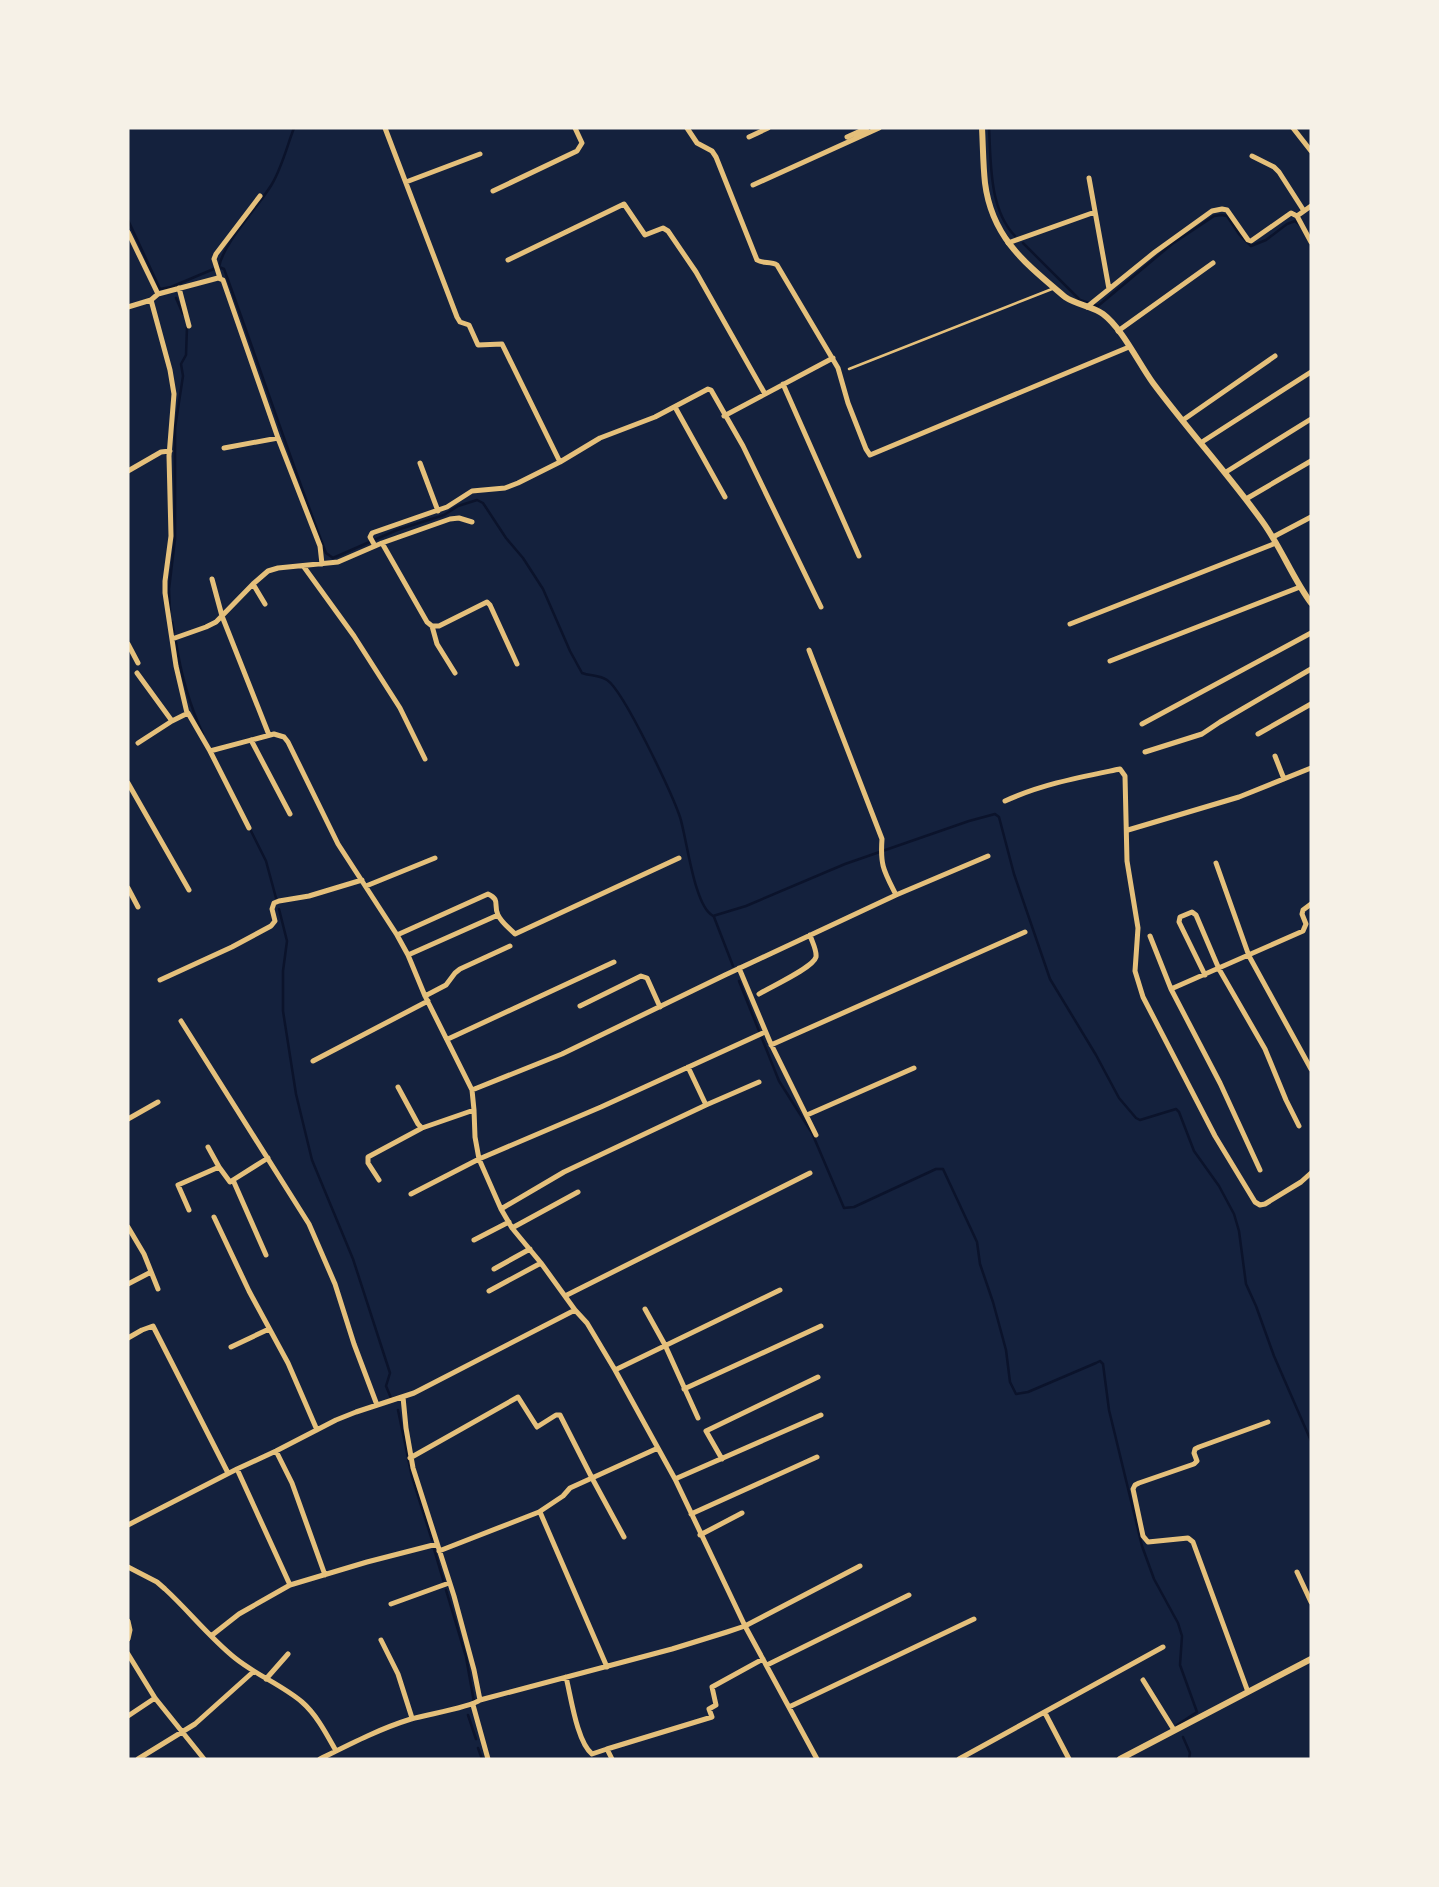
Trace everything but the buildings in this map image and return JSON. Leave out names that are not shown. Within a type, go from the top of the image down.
[{"type":"street","points":[[385,128],[460,322],[469,325],[478,345],[502,344],[560,462]]},
{"type":"street","points":[[493,191],[577,151],[582,143],[575,128]]},
{"type":"street","points":[[687,128],[697,143],[712,151],[716,157],[757,260],[774,262],[777,265],[833,358],[843,379],[857,426],[871,455],[1129,347]]},
{"type":"street","points":[[749,137],[768,128]]},
{"type":"street","points":[[847,137],[867,128]]},
{"type":"street","points":[[753,186],[879,128]]},
{"type":"street","points":[[982,128],[987,195],[993,217],[1007,243],[1072,302],[1105,315],[1153,382],[1246,499],[1275,540],[1311,603]]},
{"type":"street","points":[[1293,128],[1311,151]]},
{"type":"street","points":[[406,182],[480,154]]},
{"type":"street","points":[[1252,156],[1279,172],[1304,211]]},
{"type":"street","points":[[1088,178],[1109,289]]},
{"type":"street","points":[[260,196],[220,247],[214,260],[317,537],[322,552],[322,564]]},
{"type":"street","points":[[508,260],[624,204],[645,235],[663,228],[668,230],[696,272],[765,394]]},
{"type":"street","points":[[1297,216],[1311,206]]},
{"type":"street","points":[[1087,307],[1165,245],[1216,210],[1227,210],[1248,240],[1252,241],[1294,213],[1311,242]]},
{"type":"street","points":[[1007,243],[1095,212]]},
{"type":"street","points":[[128,232],[158,295]]},
{"type":"street","points":[[1118,331],[1213,263]]},
{"type":"street","points":[[128,307],[179,288],[219,278]]},
{"type":"street","points":[[179,288],[190,326]]},
{"type":"street","points":[[151,300],[173,384],[170,451],[171,536],[164,581],[180,685],[187,713],[210,751],[249,828]]},
{"type":"street","points":[[1183,420],[1275,356]]},
{"type":"street","points":[[724,416],[833,358]]},
{"type":"street","points":[[1202,442],[1311,372]]},
{"type":"street","points":[[783,384],[859,556]]},
{"type":"street","points":[[455,673],[437,644],[432,626],[375,542],[372,533],[438,511],[472,491],[505,488],[560,462],[614,431],[676,407],[708,389],[743,446],[821,607]]},
{"type":"street","points":[[676,407],[725,497]]},
{"type":"street","points":[[1226,472],[1311,419]]},
{"type":"street","points":[[224,448],[278,438]]},
{"type":"street","points":[[128,471],[170,451]]},
{"type":"street","points":[[1246,499],[1311,461]]},
{"type":"street","points":[[420,463],[438,511]]},
{"type":"street","points":[[1070,624],[1275,540],[1311,517]]},
{"type":"street","points":[[172,639],[216,622],[253,584],[273,570],[344,560],[375,542],[450,519],[459,518],[472,522]]},
{"type":"street","points":[[304,566],[354,636],[400,708],[425,759]]},
{"type":"street","points":[[212,579],[222,616],[269,735]]},
{"type":"street","points":[[253,584],[265,604]]},
{"type":"street","points":[[1110,661],[1300,587]]},
{"type":"street","points":[[432,626],[487,602],[517,664]]},
{"type":"street","points":[[1142,724],[1311,633]]},
{"type":"street","points":[[128,644],[138,663]]},
{"type":"street","points":[[810,650],[882,839],[880,858],[897,895]]},
{"type":"street","points":[[1145,752],[1202,734],[1311,669]]},
{"type":"street","points":[[137,673],[172,721]]},
{"type":"street","points":[[1258,734],[1311,704]]},
{"type":"street","points":[[138,743],[187,713]]},
{"type":"street","points":[[210,751],[269,735],[279,734],[288,742],[338,844],[408,955],[472,1090],[475,1137],[480,1159],[501,1209],[510,1225],[587,1323],[615,1370],[675,1479],[745,1626],[815,1759]]},
{"type":"street","points":[[251,740],[290,814]]},
{"type":"street","points":[[1275,756],[1284,779]]},
{"type":"street","points":[[1128,830],[1240,797],[1311,768]]},
{"type":"street","points":[[1005,800],[1055,783],[1120,769],[1125,776],[1127,861],[1138,928],[1135,971],[1143,997],[1215,1136],[1255,1202],[1265,1204],[1311,1173]]},
{"type":"street","points":[[128,783],[189,890]]},
{"type":"street","points":[[472,1090],[562,1054],[810,935],[988,856]]},
{"type":"street","points":[[160,980],[271,926],[275,920],[272,909],[274,904],[364,883],[435,858]]},
{"type":"street","points":[[397,935],[488,894],[496,900],[498,915],[515,934],[679,858]]},
{"type":"street","points":[[1216,863],[1249,956],[1311,1069]]},
{"type":"street","points":[[128,888],[138,908]]},
{"type":"street","points":[[1171,989],[1303,931],[1306,924],[1303,910],[1311,904]]},
{"type":"street","points":[[1205,975],[1179,922],[1180,918],[1192,912],[1196,915],[1219,969],[1265,1049],[1299,1126]]},
{"type":"street","points":[[408,955],[498,915]]},
{"type":"street","points":[[771,1045],[1025,932]]},
{"type":"street","points":[[759,994],[808,967],[815,960],[816,953],[810,935]]},
{"type":"street","points":[[1150,936],[1171,989],[1220,1083],[1260,1170]]},
{"type":"street","points":[[313,1061],[427,998],[446,985],[460,969],[510,946]]},
{"type":"street","points":[[448,1039],[614,962]]},
{"type":"street","points":[[739,968],[762,1034],[771,1045],[816,1135]]},
{"type":"street","points":[[580,1006],[645,976],[660,1007]]},
{"type":"street","points":[[181,1021],[309,1224],[335,1284],[377,1405]]},
{"type":"street","points":[[411,1194],[480,1159],[762,1034]]},
{"type":"street","points":[[688,1067],[706,1105]]},
{"type":"street","points":[[807,1115],[914,1068]]},
{"type":"street","points":[[501,1209],[564,1172],[759,1082]]},
{"type":"street","points":[[398,1087],[422,1128]]},
{"type":"street","points":[[128,1119],[158,1102]]},
{"type":"street","points":[[379,1180],[368,1163],[368,1157],[422,1128],[474,1110]]},
{"type":"street","points":[[208,1147],[230,1182],[268,1158]]},
{"type":"street","points":[[189,1210],[178,1185],[219,1167]]},
{"type":"street","points":[[565,1296],[810,1173]]},
{"type":"street","points":[[233,1180],[267,1255]]},
{"type":"street","points":[[474,1240],[578,1192]]},
{"type":"street","points":[[214,1217],[288,1363],[317,1430]]},
{"type":"street","points":[[128,1227],[144,1254],[158,1289]]},
{"type":"street","points":[[494,1269],[530,1250]]},
{"type":"street","points":[[489,1291],[541,1263]]},
{"type":"street","points":[[128,1284],[151,1272]]},
{"type":"street","points":[[615,1370],[780,1290]]},
{"type":"street","points":[[128,1525],[228,1473],[356,1412],[414,1393],[575,1310]]},
{"type":"street","points":[[645,1310],[665,1345],[698,1418]]},
{"type":"street","points":[[128,1338],[153,1326],[228,1473]]},
{"type":"street","points":[[684,1389],[821,1326]]},
{"type":"street","points":[[231,1348],[269,1329]]},
{"type":"street","points":[[722,1459],[706,1431],[818,1377]]},
{"type":"street","points":[[403,1397],[411,1458],[474,1670],[480,1700]]},
{"type":"street","points":[[411,1458],[518,1397],[537,1427],[560,1415],[624,1537]]},
{"type":"street","points":[[675,1479],[821,1415]]},
{"type":"street","points":[[1248,1692],[1193,1542],[1188,1538],[1148,1542],[1145,1540],[1133,1489],[1139,1483],[1194,1464],[1197,1461],[1195,1449],[1199,1447],[1268,1422]]},
{"type":"street","points":[[211,1636],[239,1614],[290,1585],[438,1547],[540,1512],[570,1488],[658,1448]]},
{"type":"street","points":[[276,1451],[292,1483],[325,1575]]},
{"type":"street","points":[[691,1514],[817,1457]]},
{"type":"street","points":[[237,1469],[290,1585]]},
{"type":"street","points":[[540,1512],[607,1667]]},
{"type":"street","points":[[700,1535],[743,1513]]},
{"type":"street","points":[[320,1759],[378,1730],[412,1718],[473,1705],[480,1700],[684,1646],[745,1626],[860,1566]]},
{"type":"street","points":[[128,1567],[165,1589],[211,1636],[253,1672],[293,1695],[310,1710],[337,1751]]},
{"type":"street","points":[[1297,1572],[1311,1602]]},
{"type":"street","points":[[391,1604],[449,1583]]},
{"type":"street","points":[[566,1677],[582,1738],[592,1754],[712,1717],[709,1709],[716,1705],[712,1687],[909,1595]]},
{"type":"street","points":[[789,1707],[974,1619]]},
{"type":"street","points":[[128,1621],[128,1639]]},
{"type":"street","points":[[381,1640],[398,1674],[412,1718]]},
{"type":"street","points":[[959,1759],[1163,1647]]},
{"type":"street","points":[[128,1654],[155,1698],[204,1759]]},
{"type":"street","points":[[266,1679],[288,1654]]},
{"type":"street","points":[[1120,1759],[1311,1658]]},
{"type":"street","points":[[138,1759],[182,1733],[253,1672]]},
{"type":"street","points":[[1143,1679],[1174,1730]]},
{"type":"street","points":[[128,1716],[155,1698]]},
{"type":"street","points":[[473,1705],[488,1759]]},
{"type":"street","points":[[1045,1713],[1069,1759]]},
{"type":"street","points":[[607,1749],[612,1759]]},
{"type":"lane","points":[[849,369],[1055,288]]},
{"type":"waterway","points":[[219,267],[234,236],[272,184],[294,128]]},
{"type":"waterway","points":[[989,128],[991,170],[996,199],[1006,225],[1015,236]]},
{"type":"waterway","points":[[1092,304],[1098,306],[1172,244],[1214,216],[1227,216],[1251,246],[1266,240],[1287,224],[1295,221],[1300,225]]},
{"type":"waterway","points":[[128,220],[160,289],[216,268]]},
{"type":"waterway","points":[[1023,243],[1080,300],[1089,303]]},
{"type":"waterway","points":[[219,267],[224,269],[326,553],[333,558],[397,530],[444,515],[458,506],[477,500],[483,503],[543,589],[582,673],[607,680],[615,688],[635,722],[680,817],[696,886],[706,910],[713,916],[746,906],[845,864],[969,821],[995,814],[999,817],[1014,874],[1050,979],[1119,1098],[1140,1120],[1176,1109],[1179,1112],[1194,1151],[1219,1186],[1234,1214],[1246,1284],[1311,1441]]},
{"type":"waterway","points":[[176,298],[183,314]]},
{"type":"waterway","points":[[170,612],[169,589],[175,539],[175,428],[183,376],[181,364],[186,355],[187,327]]},
{"type":"waterway","points":[[172,622],[174,632]]},
{"type":"waterway","points":[[176,642],[186,689],[203,734]]},
{"type":"waterway","points":[[250,829],[266,861],[276,898]]},
{"type":"waterway","points":[[279,909],[287,941],[283,971],[283,1011],[296,1094],[312,1160],[353,1259],[390,1373],[386,1386],[391,1398]]},
{"type":"waterway","points":[[714,917],[733,966]]},
{"type":"waterway","points":[[739,981],[779,1081],[812,1133],[844,1208],[854,1207],[936,1169],[943,1169],[977,1242],[980,1264],[1006,1350],[1010,1382],[1016,1394],[1028,1392],[1100,1361],[1103,1364],[1109,1410],[1142,1546],[1154,1579],[1178,1623],[1182,1636],[1180,1665],[1197,1712],[1177,1725]]},
{"type":"waterway","points":[[398,1410],[412,1477],[432,1540]]},
{"type":"waterway","points":[[434,1549],[444,1583]]},
{"type":"waterway","points":[[446,1590],[466,1657],[474,1702]]},
{"type":"waterway","points":[[468,1715],[476,1739]]},
{"type":"waterway","points":[[1183,1737],[1190,1753],[1189,1759]]},
{"type":"waterway","points":[[478,1748],[482,1759]]}]
